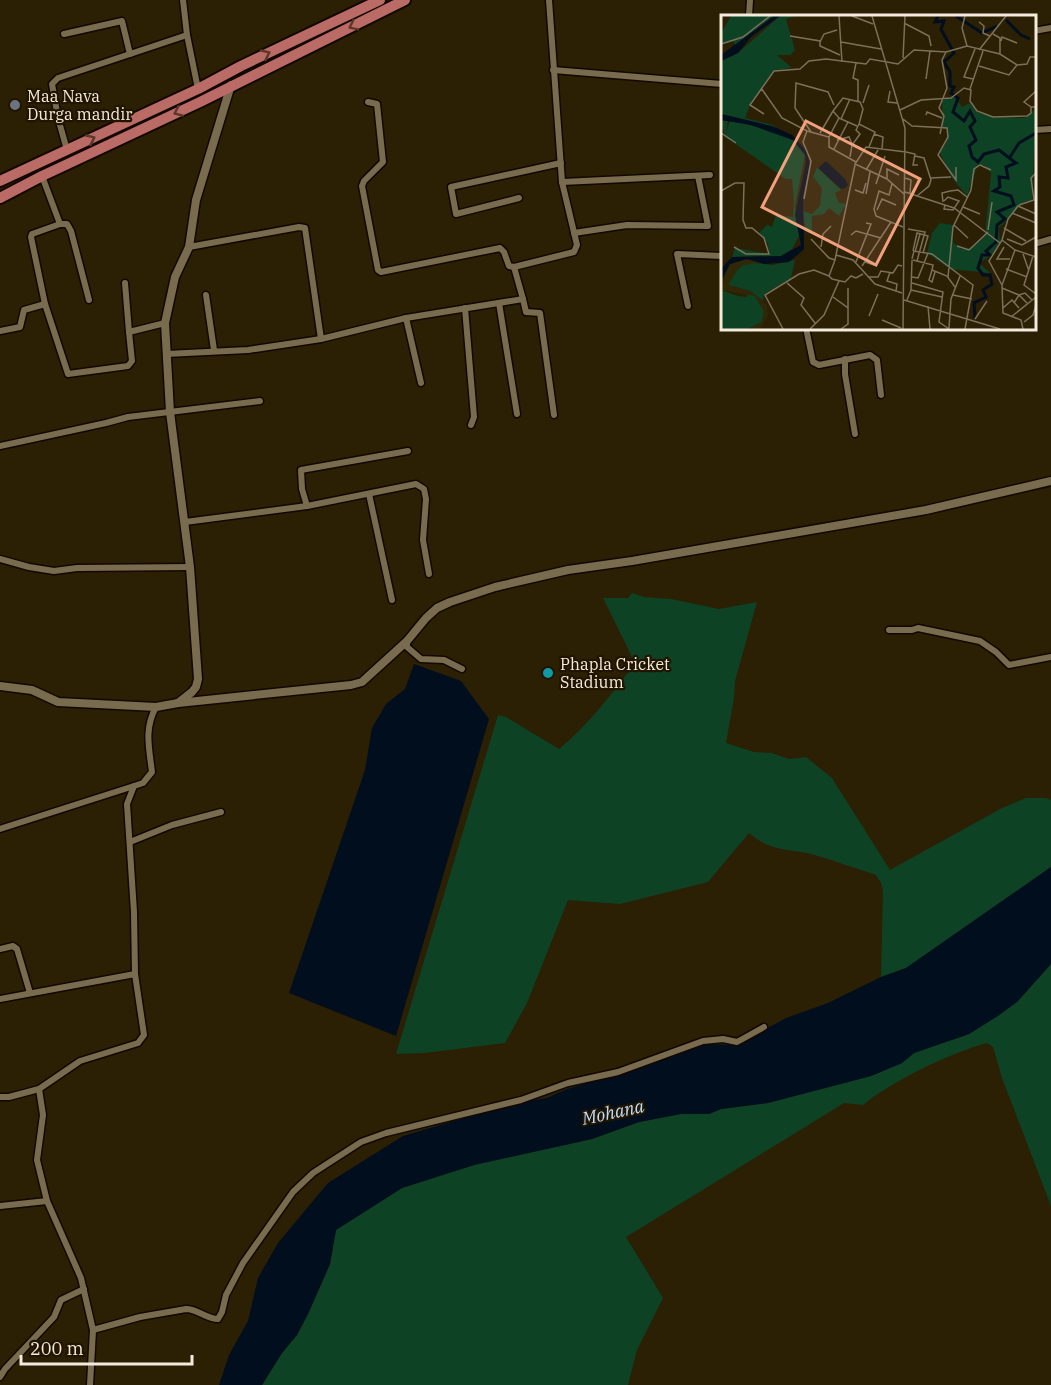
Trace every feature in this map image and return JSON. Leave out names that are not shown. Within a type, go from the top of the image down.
[{"type":"highway","points":[[0,182],[380,0]]},
{"type":"highway","points":[[0,198],[405,0]]},
{"type":"main road","points":[[178,703],[192,692],[198,680],[190,567],[170,412],[165,323],[175,277],[189,248],[196,200],[231,86]]},
{"type":"main road","points":[[0,686],[32,690],[58,702],[156,706],[351,685],[363,682],[407,641],[437,608],[495,587],[568,570],[926,510],[1051,481]]},
{"type":"street","points":[[183,0],[187,35],[198,89]]},
{"type":"street","points":[[368,102],[377,104],[383,162],[362,186],[378,270],[381,272],[500,248],[509,266],[514,267],[574,252],[577,245],[562,182],[549,0]]},
{"type":"street","points":[[749,15],[750,0]]},
{"type":"street","points":[[64,34],[122,21],[130,54]]},
{"type":"street","points":[[1036,31],[1051,28]]},
{"type":"street","points":[[67,150],[52,84],[58,78],[187,35]]},
{"type":"street","points":[[553,70],[721,84]]},
{"type":"street","points":[[1036,130],[1051,129]]},
{"type":"street","points":[[519,198],[456,214],[451,188],[561,163]]},
{"type":"street","points":[[42,176],[60,224]]},
{"type":"street","points":[[574,233],[627,225],[708,226],[709,220],[698,176]]},
{"type":"street","points":[[562,182],[710,176]]},
{"type":"street","points":[[89,300],[71,231],[67,224],[60,224],[32,234],[45,304],[69,374],[130,364],[132,361],[125,283]]},
{"type":"street","points":[[189,248],[299,227],[305,228],[321,339]]},
{"type":"street","points":[[1036,243],[1051,239]]},
{"type":"street","points":[[688,306],[677,254],[721,256]]},
{"type":"street","points":[[514,267],[526,312],[540,313],[554,415]]},
{"type":"street","points":[[206,295],[213,350]]},
{"type":"street","points":[[166,354],[248,350],[321,339],[406,318],[522,299]]},
{"type":"street","points":[[499,303],[517,414]]},
{"type":"street","points":[[0,331],[20,327],[24,310],[45,304]]},
{"type":"street","points":[[465,308],[474,417],[471,425]]},
{"type":"street","points":[[406,318],[421,383]]},
{"type":"street","points":[[129,333],[165,323]]},
{"type":"street","points":[[806,330],[813,362],[819,364],[870,355],[877,360],[881,395]]},
{"type":"street","points":[[845,359],[845,374],[855,434]]},
{"type":"street","points":[[0,446],[128,417],[261,401]]},
{"type":"street","points":[[307,506],[302,489],[301,470],[408,451]]},
{"type":"street","points":[[185,522],[307,506],[416,484],[424,489],[426,499],[423,540],[429,574]]},
{"type":"street","points":[[369,494],[392,600]]},
{"type":"street","points":[[0,559],[54,571],[77,568],[190,567]]},
{"type":"street","points":[[888,630],[918,628],[980,641],[1010,665],[1051,657]]},
{"type":"street","points":[[407,641],[407,647],[421,659],[444,660],[462,669]]},
{"type":"street","points":[[2,830],[143,783],[152,772],[147,736],[149,720],[156,706]]},
{"type":"street","points":[[0,1097],[9,1097],[39,1089],[80,1061],[138,1043],[144,1035],[135,974],[127,804],[134,786]]},
{"type":"street","points":[[130,842],[172,825],[221,812]]},
{"type":"street","points":[[0,949],[13,946],[17,950],[30,993]]},
{"type":"street","points":[[0,999],[7,1000],[30,993],[135,974]]},
{"type":"street","points":[[93,1330],[140,1317],[186,1309],[193,1309],[210,1319],[218,1318],[222,1312],[226,1295],[243,1263],[293,1192],[313,1173],[361,1142],[386,1132],[521,1100],[568,1083],[618,1072],[703,1041],[723,1039],[737,1042],[764,1028]]},
{"type":"street","points":[[39,1089],[43,1114],[37,1160],[46,1200],[84,1289],[93,1330],[90,1385]]},
{"type":"street","points":[[0,1206],[46,1200]]},
{"type":"street","points":[[0,1377],[54,1317],[61,1300],[84,1289]]},
{"type":"green space","points":[[632,593],[719,609],[757,602],[735,681],[726,743],[754,752],[772,753],[789,759],[806,757],[832,778],[890,870],[1002,808],[1026,798],[1051,800],[1051,867],[906,968],[881,977],[883,891],[876,875],[811,854],[772,846],[749,833],[708,882],[620,904],[568,900],[527,1003],[505,1043],[425,1053],[396,1054],[498,715],[506,717],[559,749],[570,739],[600,708],[635,663],[603,598],[628,598]]},
{"type":"green space","points":[[1051,964],[1051,1206],[1002,1078],[993,1047],[987,1043],[922,1069],[889,1087],[863,1105],[844,1103],[626,1237],[663,1298],[637,1350],[628,1385],[262,1385],[282,1353],[297,1335],[308,1314],[330,1264],[336,1230],[402,1188],[474,1165],[592,1139],[639,1122],[681,1114],[709,1114],[721,1109],[768,1103],[871,1076],[902,1063],[914,1053],[969,1034],[1017,1002]]},
{"type":"water","points":[[414,664],[461,681],[489,719],[396,1036],[289,993],[365,770],[372,728],[386,704],[405,689]]},
{"type":"water","name":"Mohana","points":[[1051,867],[1051,964],[1017,1002],[998,1016],[969,1034],[914,1053],[902,1063],[871,1076],[768,1103],[721,1109],[709,1114],[681,1114],[639,1122],[592,1139],[474,1165],[402,1188],[336,1230],[330,1264],[308,1314],[297,1335],[282,1353],[262,1385],[219,1385],[229,1355],[248,1321],[258,1278],[278,1243],[328,1183],[403,1136],[515,1103],[547,1098],[567,1089],[613,1076],[703,1044],[737,1045],[786,1018],[828,1003],[881,977],[906,968]]},
{"type":"place","name":"Maa Nava Durga mandir","points":[[15,105]]},
{"type":"place","name":"Phapla Cricket Stadium","points":[[548,673]]}]
